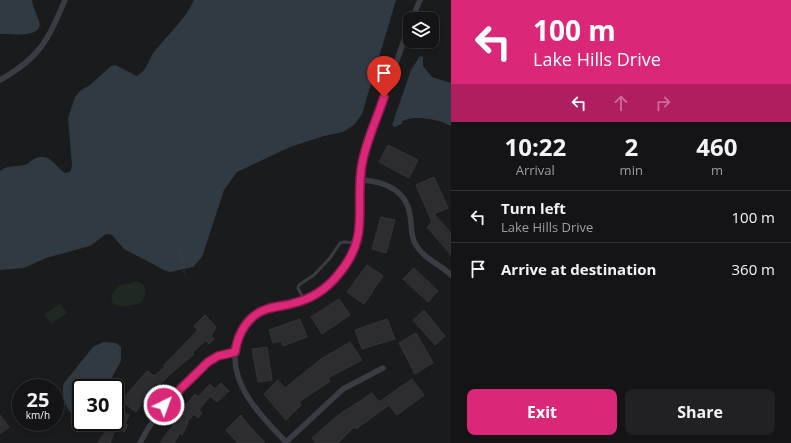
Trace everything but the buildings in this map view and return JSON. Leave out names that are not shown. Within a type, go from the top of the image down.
[{"type":"street","points":[[0,80],[21,67],[43,47],[51,34],[65,0]]},
{"type":"street","points":[[416,12],[422,0]]},
{"type":"street","points":[[383,368],[343,389],[285,442],[259,414],[245,392],[237,370],[235,352],[237,340],[242,329],[255,315],[267,309],[304,300],[314,295],[332,282],[345,266],[356,244],[361,219],[360,180],[364,156],[403,43]]},
{"type":"street","points":[[360,180],[385,184],[400,194],[409,209],[412,235],[416,246],[427,258],[451,275]]},
{"type":"street","points":[[140,443],[159,411],[182,386],[212,358],[235,352]]},
{"type":"lane","points":[[304,300],[298,288],[299,285],[314,275],[330,258],[340,244],[345,242],[356,244]]},
{"type":"path","points":[[180,251],[185,276]]},
{"type":"shaded area","points":[[0,0],[32,0],[39,21],[39,27],[36,31],[18,35],[0,34]]},
{"type":"shaded area","points":[[194,0],[396,0],[362,114],[354,125],[343,132],[324,136],[290,147],[237,172],[224,190],[202,257],[193,267],[170,272],[164,270],[124,249],[112,235],[106,234],[90,246],[46,258],[24,268],[0,270],[0,171],[8,167],[25,165],[34,159],[44,157],[51,160],[65,173],[70,172],[72,166],[68,118],[75,97],[81,90],[90,85],[111,66],[115,65],[137,76],[141,73],[155,51],[186,14]]},
{"type":"shaded area","points":[[420,56],[423,57],[423,66],[432,77],[451,83],[451,126],[440,121],[426,118],[412,118],[401,122],[403,123],[395,127],[392,125],[411,70]]},
{"type":"shaded area","points":[[136,281],[143,284],[145,289],[145,296],[141,302],[135,305],[127,306],[113,304],[111,296],[119,286]]},
{"type":"shaded area","points":[[60,304],[67,313],[51,324],[44,314]]},
{"type":"shaded area","points":[[103,342],[116,343],[121,347],[121,361],[111,379],[72,379],[72,412],[70,412],[64,398],[64,383],[93,347]]},
{"type":"route","points":[[164,405],[177,390],[212,358],[235,352],[237,340],[242,329],[255,315],[267,309],[295,303],[314,295],[332,282],[349,261],[360,232],[361,214],[359,194],[362,162],[384,97]]}]
